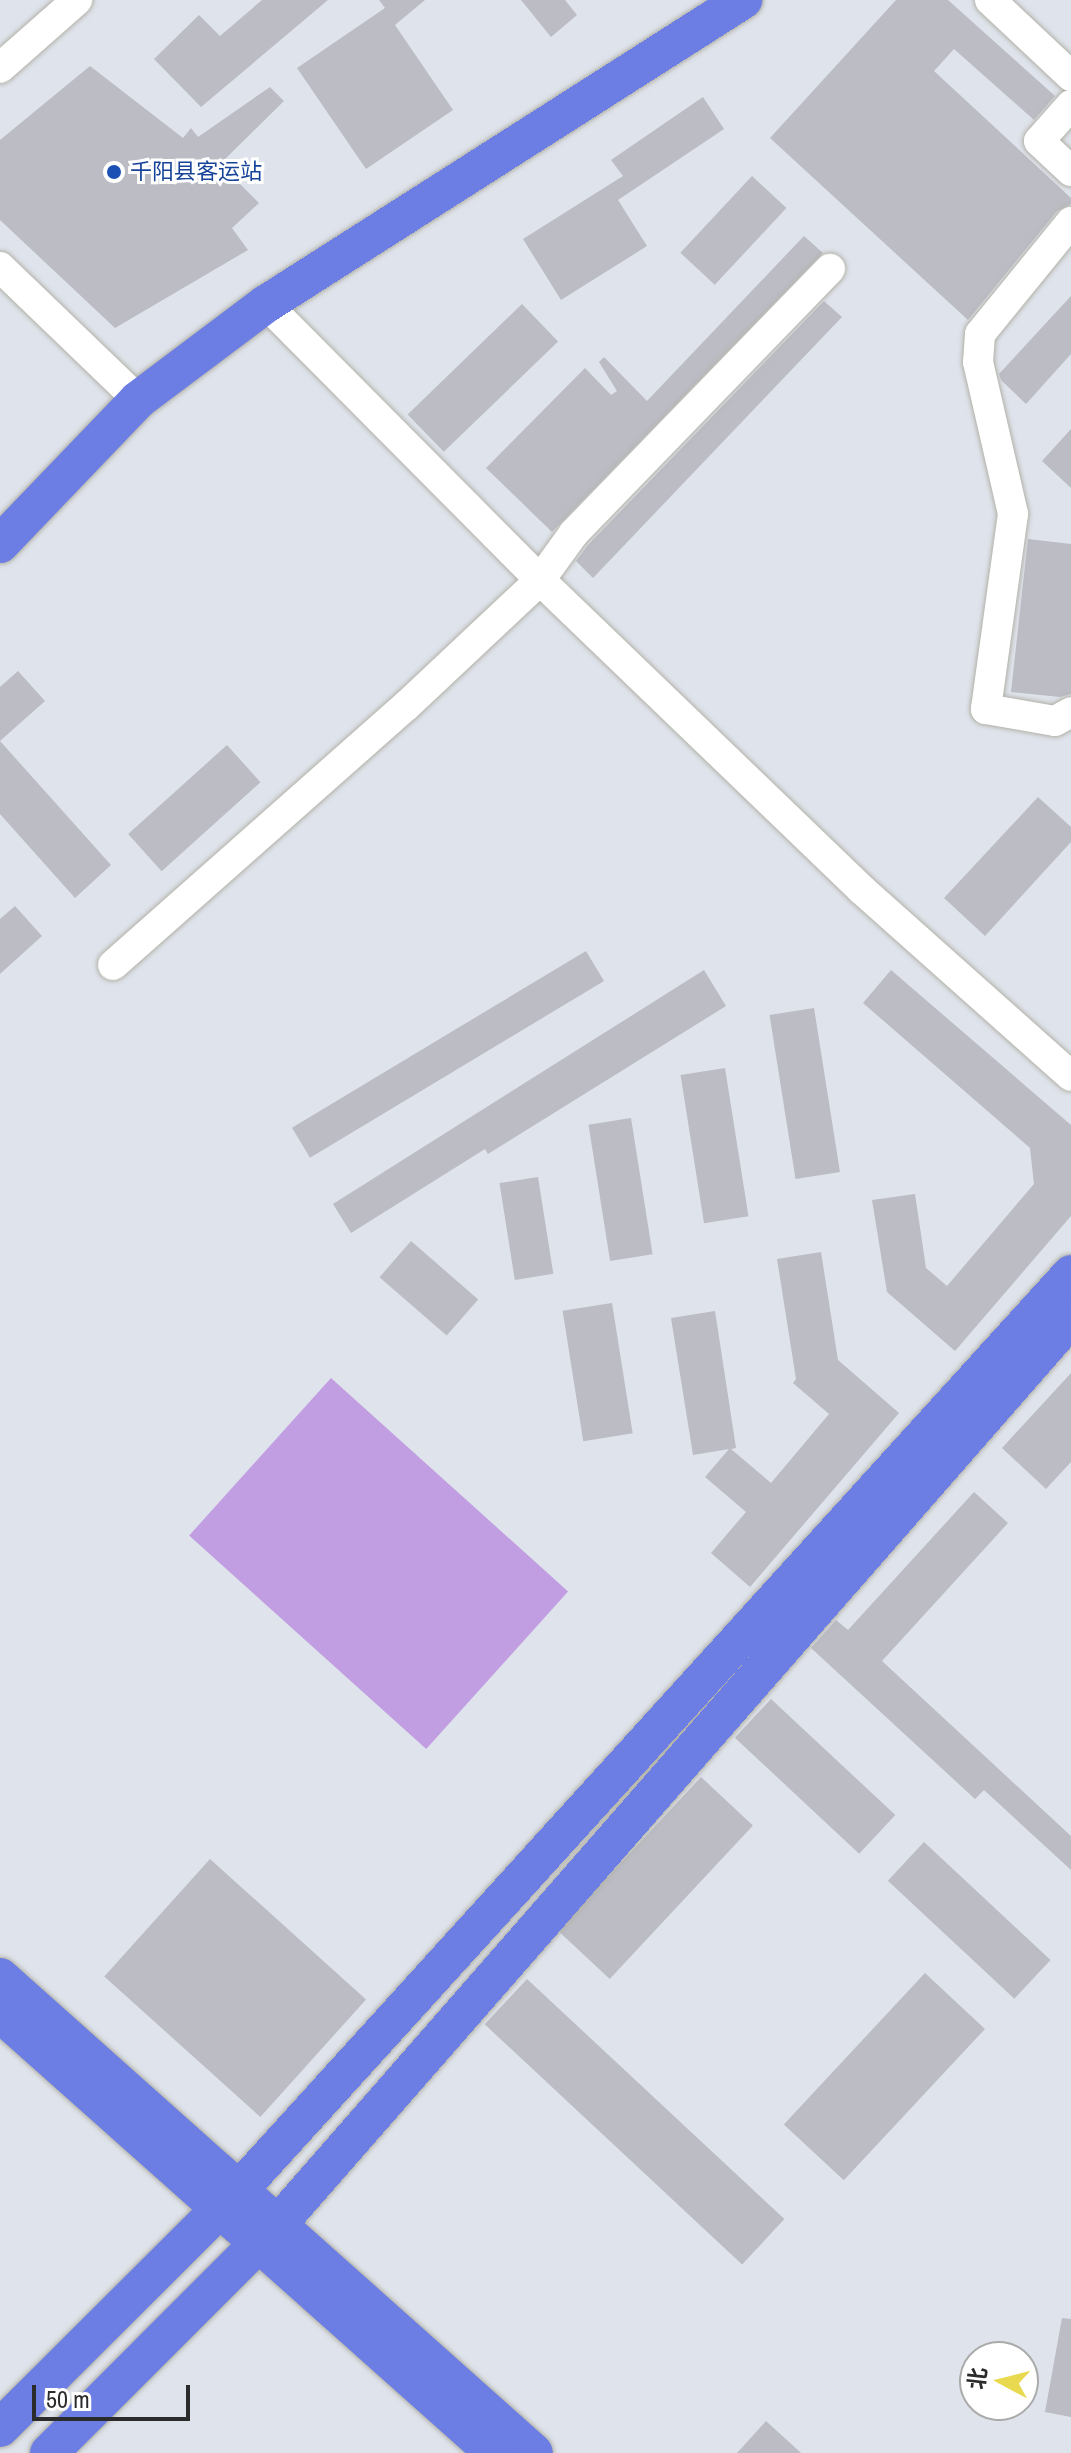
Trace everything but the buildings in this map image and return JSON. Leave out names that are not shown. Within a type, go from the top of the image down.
[{"type":"main road","points":[[0,544],[138,400],[266,304],[743,0]]},
{"type":"main road","points":[[0,2428],[230,2199],[1071,1274]]},
{"type":"main road","points":[[49,2453],[268,2233],[1071,1318]]},
{"type":"main road","points":[[0,1977],[268,2233],[534,2453]]},
{"type":"main road","points":[[0,2013],[230,2199]]},
{"type":"main road","points":[[268,2233],[494,2453]]},
{"type":"street","points":[[0,68],[77,0]]},
{"type":"street","points":[[990,0],[1071,76]]},
{"type":"street","points":[[1071,105],[1039,141],[1071,171]]},
{"type":"street","points":[[1071,222],[980,334],[978,362],[1013,514],[986,709],[1055,721],[1071,712]]},
{"type":"street","points":[[0,267],[138,400]]},
{"type":"street","points":[[113,965],[406,706],[540,580],[574,533],[830,269]]},
{"type":"street","points":[[266,304],[540,580],[861,889],[1071,1076]]},
{"type":"shaded area","points":[[331,1378],[568,1591],[426,1749],[189,1536]]},
{"type":"place","name":"千阳县客运站","points":[[114,172]]}]
